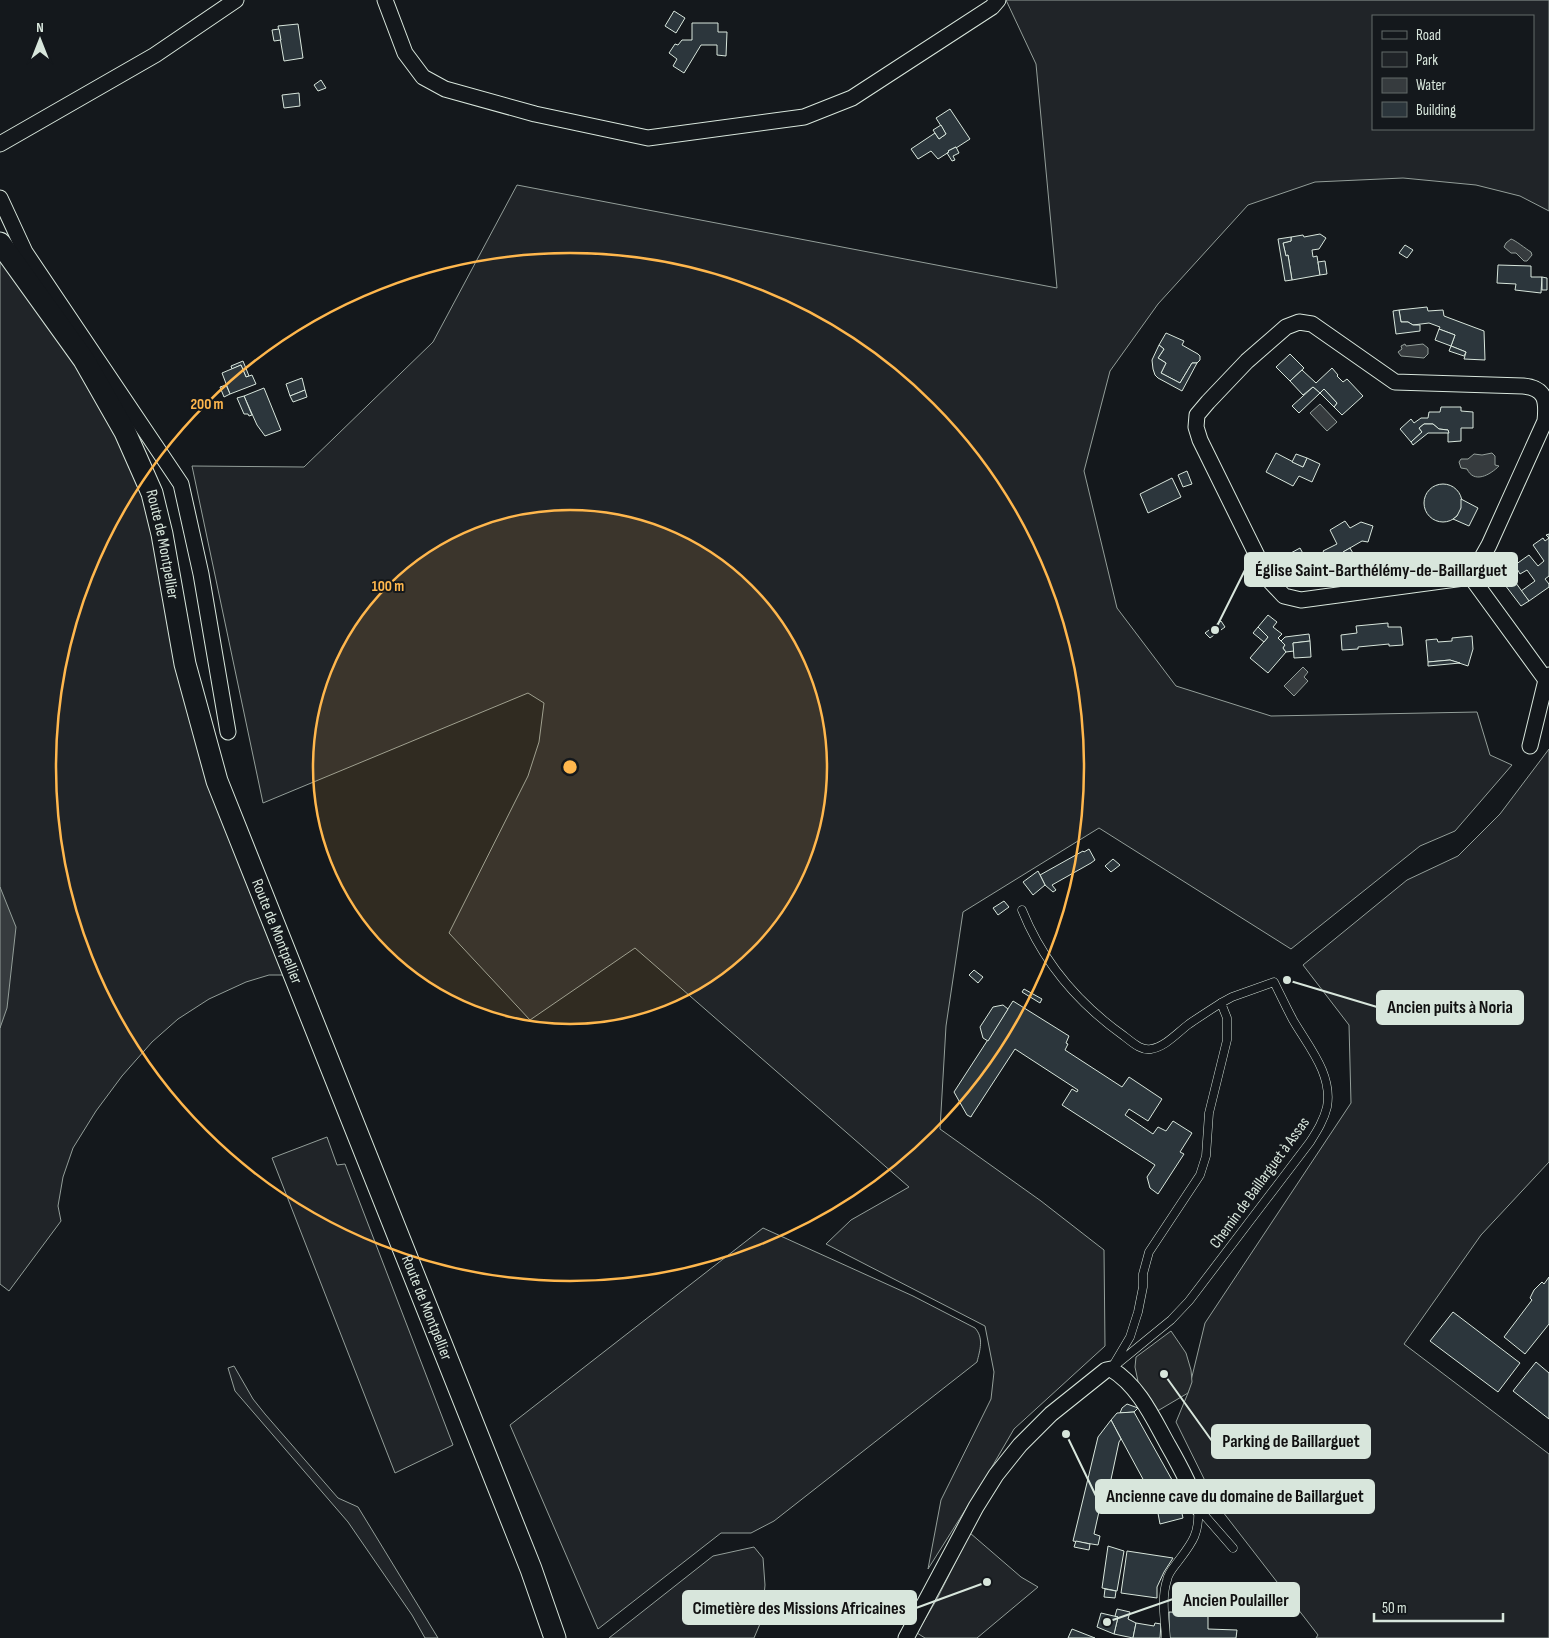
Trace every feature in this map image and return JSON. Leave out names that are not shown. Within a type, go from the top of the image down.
[{"type":"main road","name":"Route de Montpellier","points":[[0,243],[84,360],[125,432],[152,493],[162,534],[185,664],[217,781],[531,1569],[553,1636]]},
{"type":"street","points":[[0,144],[155,56],[236,0]]},
{"type":"street","points":[[385,0],[405,54],[423,77],[445,89],[535,114],[648,138],[804,117],[828,108],[852,98],[992,7],[998,0]]},
{"type":"street","points":[[0,198],[25,252],[181,484],[203,584],[228,732]]},
{"type":"street","points":[[1299,322],[1312,324],[1395,382],[1533,387],[1543,395],[1546,406],[1545,421],[1489,545],[1471,577],[1310,600],[1284,596],[1269,580],[1200,440],[1196,427],[1197,415],[1247,361],[1286,327],[1299,322]]},
{"type":"street","points":[[1471,577],[1548,677],[1530,746]]},
{"type":"street","points":[[906,1638],[976,1507],[996,1475],[1029,1436],[1064,1402],[1106,1370],[1111,1369],[1118,1373],[1150,1411],[1184,1475],[1198,1508]]},
{"type":"lane","points":[[1022,910],[1039,945],[1061,978],[1108,1025],[1142,1048],[1149,1050],[1161,1046],[1190,1023],[1221,1003],[1227,1018],[1227,1040],[1209,1113],[1206,1156],[1200,1175],[1150,1252],[1144,1274],[1138,1312],[1130,1337],[1111,1369]]},
{"type":"lane","name":"Chemin de Baillarguet à Assas","points":[[1111,1369],[1172,1320],[1190,1301],[1310,1142],[1323,1118],[1327,1106],[1326,1081],[1317,1059],[1293,1020],[1274,982],[1232,997],[1221,1003]]},
{"type":"lane","points":[[1198,1508],[1233,1548]]},
{"type":"lane","points":[[1166,1638],[1164,1594],[1167,1580],[1172,1570],[1192,1544],[1196,1535],[1199,1518],[1198,1508]]},
{"type":"green space","points":[[1006,0],[1549,0],[1549,211],[1520,196],[1476,185],[1403,178],[1315,182],[1248,205],[1158,304],[1110,371],[1084,471],[1117,608],[1176,686],[1271,716],[1477,712],[1490,755],[1512,765],[1455,831],[1420,846],[1291,949],[1099,828],[963,912],[946,1026],[940,1129],[1041,1201],[1104,1250],[1105,1346],[1014,1429],[928,1569],[941,1500],[991,1399],[994,1372],[985,1326],[826,1244],[851,1220],[909,1187],[635,948],[530,1020],[449,933],[528,776],[539,742],[544,703],[528,693],[263,803],[192,466],[304,467],[433,342],[517,185],[1057,288],[1036,64]]},
{"type":"green space","points":[[0,243],[84,360],[152,493],[185,664],[295,975],[269,975],[246,982],[209,999],[178,1019],[152,1042],[122,1076],[96,1111],[73,1148],[63,1177],[58,1206],[61,1221],[9,1291],[0,1284]]},
{"type":"green space","points":[[1549,749],[1549,1162],[1481,1235],[1404,1344],[1549,1454],[1549,1638],[1316,1638],[1318,1635],[1216,1503],[1176,1422],[1188,1393],[1205,1323],[1351,1103],[1349,1025],[1303,965],[1407,880],[1458,856],[1500,814]]},
{"type":"green space","points":[[327,1137],[337,1165],[345,1164],[453,1445],[395,1473],[272,1158]]},
{"type":"green space","points":[[763,1228],[913,1296],[975,1328],[980,1336],[977,1362],[774,1521],[751,1533],[721,1533],[598,1629],[510,1425]]},
{"type":"green space","points":[[234,1366],[253,1399],[338,1498],[358,1507],[438,1638],[425,1638],[412,1615],[348,1522],[235,1391],[228,1368]]},
{"type":"green space","points":[[970,1533],[1021,1577],[1038,1587],[977,1638],[925,1638],[917,1633],[937,1599]]},
{"type":"green space","points":[[754,1547],[763,1558],[765,1585],[762,1619],[754,1638],[609,1638],[713,1556]]},
{"type":"shaded area","points":[[1171,1331],[1186,1353],[1192,1382],[1188,1393],[1154,1413],[1140,1391],[1135,1367],[1136,1357]]},
{"type":"water","points":[[1511,239],[1531,252],[1532,255],[1527,261],[1524,261],[1516,253],[1511,253],[1504,247]]},
{"type":"water","points":[[1405,344],[1406,346],[1423,344],[1428,348],[1428,354],[1424,358],[1401,356],[1398,352],[1402,349],[1401,346]]},
{"type":"water","points":[[1320,404],[1337,422],[1327,431],[1310,413]]},
{"type":"water","points":[[1492,453],[1495,456],[1495,465],[1499,466],[1487,475],[1474,476],[1467,469],[1461,468],[1459,462],[1461,459],[1468,459],[1474,454]]},
{"type":"water","points":[[1303,667],[1308,672],[1304,677],[1308,681],[1294,696],[1284,686]]},
{"type":"water","points":[[0,887],[16,927],[7,1008],[0,1028]]},
{"type":"building","points":[[674,11],[685,18],[676,33],[665,26]]},
{"type":"building","points":[[692,23],[718,23],[718,32],[727,32],[726,56],[717,55],[717,45],[701,45],[684,73],[673,66],[677,59],[669,53],[675,44],[678,45],[682,40],[692,40]]},
{"type":"building","points":[[298,24],[303,58],[284,61],[278,26]]},
{"type":"building","points":[[279,29],[281,40],[274,41],[272,30]]},
{"type":"building","points":[[321,80],[326,88],[318,91],[314,85]]},
{"type":"building","points":[[299,93],[300,106],[284,108],[282,95]]},
{"type":"building","points":[[950,109],[970,139],[938,159],[931,151],[918,159],[911,149],[935,133],[939,139],[946,134],[936,118]]},
{"type":"building","points":[[941,125],[946,134],[939,139],[933,130]]},
{"type":"building","points":[[956,147],[959,153],[953,156],[955,160],[952,161],[947,153]]},
{"type":"building","points":[[1320,234],[1326,238],[1319,249],[1312,250],[1313,257],[1317,256],[1320,275],[1292,280],[1288,255],[1286,256],[1283,243],[1291,241],[1291,237]]},
{"type":"building","points":[[1291,237],[1291,241],[1283,243],[1286,256],[1288,255],[1292,280],[1285,281],[1278,239]]},
{"type":"building","points":[[1405,245],[1413,250],[1407,258],[1399,253]]},
{"type":"building","points":[[1325,261],[1327,274],[1320,275],[1318,262]]},
{"type":"building","points":[[1498,265],[1531,266],[1531,277],[1542,277],[1541,293],[1515,290],[1516,284],[1497,283]]},
{"type":"building","points":[[1542,277],[1547,278],[1547,290],[1542,290]]},
{"type":"building","points":[[1427,307],[1428,311],[1443,310],[1444,316],[1484,331],[1485,360],[1464,359],[1466,352],[1451,346],[1455,335],[1439,329],[1440,327],[1429,323],[1413,325],[1408,322],[1401,322],[1399,310]]},
{"type":"building","points":[[1399,310],[1401,322],[1420,325],[1420,331],[1396,334],[1393,311]]},
{"type":"building","points":[[1439,329],[1455,335],[1451,346],[1435,340]]},
{"type":"building","points":[[1166,333],[1184,341],[1182,345],[1200,356],[1200,360],[1197,363],[1192,363],[1180,383],[1161,373],[1166,363],[1158,358],[1164,349],[1159,345]]},
{"type":"building","points":[[1159,345],[1164,349],[1158,358],[1166,363],[1161,373],[1180,383],[1192,363],[1197,363],[1182,391],[1155,375],[1152,360]]},
{"type":"building","points":[[1451,346],[1466,352],[1464,356],[1449,351]]},
{"type":"building","points":[[1290,354],[1304,368],[1290,381],[1276,367]]},
{"type":"building","points":[[243,361],[249,376],[246,377],[241,365],[232,369],[231,366]]},
{"type":"building","points":[[241,365],[246,377],[252,375],[256,384],[230,394],[222,373]]},
{"type":"building","points":[[1332,368],[1343,382],[1347,379],[1363,396],[1342,415],[1334,407],[1337,403],[1324,389],[1320,393],[1313,387],[1303,395],[1290,381],[1302,370],[1316,383]]},
{"type":"building","points":[[302,378],[305,390],[290,396],[286,384]]},
{"type":"building","points":[[226,385],[230,394],[224,397],[220,387]]},
{"type":"building","points":[[1313,387],[1320,393],[1299,413],[1292,406]]},
{"type":"building","points":[[264,388],[281,430],[265,436],[257,425],[244,396]]},
{"type":"building","points":[[1324,389],[1337,403],[1334,407],[1320,393]]},
{"type":"building","points":[[305,390],[307,397],[293,402],[290,396]]},
{"type":"building","points":[[244,396],[252,415],[249,416],[244,414],[237,398]]},
{"type":"building","points":[[1441,407],[1461,407],[1461,411],[1473,412],[1473,428],[1461,428],[1461,441],[1448,442],[1448,430],[1439,429],[1433,424],[1424,424],[1419,428],[1422,432],[1411,442],[1400,429],[1411,419],[1414,423],[1421,418],[1428,418],[1429,412],[1440,412]]},
{"type":"building","points":[[1424,424],[1433,424],[1439,429],[1448,430],[1449,433],[1428,433],[1413,445],[1411,442],[1422,432],[1419,428]]},
{"type":"building","points":[[1276,453],[1303,467],[1307,458],[1320,464],[1312,482],[1299,476],[1293,486],[1266,472]]},
{"type":"building","points":[[1296,454],[1307,458],[1303,467],[1292,462]]},
{"type":"building","points":[[1187,471],[1192,484],[1183,487],[1178,475]]},
{"type":"building","points":[[1172,478],[1181,497],[1148,513],[1140,494]]},
{"type":"building","points":[[1443,484],[1456,490],[1462,503],[1456,516],[1443,522],[1430,516],[1424,503],[1430,490]]},
{"type":"building","points":[[1461,499],[1478,508],[1469,526],[1453,519],[1461,508]]},
{"type":"building","points":[[1345,521],[1350,528],[1361,522],[1373,526],[1368,542],[1362,541],[1343,552],[1345,556],[1331,565],[1323,551],[1337,544],[1330,530]]},
{"type":"building","points":[[1543,538],[1545,541],[1549,538],[1549,576],[1545,579],[1549,587],[1529,601],[1521,591],[1535,581],[1527,570],[1520,574],[1515,565],[1529,555],[1538,566],[1544,561],[1533,545]]},
{"type":"building","points":[[1300,548],[1306,559],[1295,565],[1289,554]]},
{"type":"building","points":[[1350,548],[1354,555],[1347,559],[1343,552]]},
{"type":"building","points":[[1513,579],[1529,601],[1521,606],[1505,585]]},
{"type":"building","points":[[1268,615],[1277,622],[1273,627],[1282,634],[1278,638],[1285,645],[1283,648],[1286,652],[1268,673],[1250,658],[1268,637],[1258,627]]},
{"type":"building","points":[[1221,621],[1225,627],[1210,638],[1205,633]]},
{"type":"building","points":[[1388,623],[1388,627],[1401,627],[1403,645],[1389,646],[1389,644],[1342,650],[1341,635],[1357,633],[1356,626]]},
{"type":"building","points":[[1258,627],[1268,637],[1264,642],[1253,633]]},
{"type":"building","points":[[1309,634],[1310,641],[1293,643],[1294,651],[1286,652],[1283,648],[1285,645],[1281,641],[1285,637]]},
{"type":"building","points":[[1472,636],[1473,649],[1468,666],[1450,660],[1428,662],[1426,640],[1437,639],[1438,642],[1452,641],[1452,638]]},
{"type":"building","points":[[1310,641],[1311,657],[1294,658],[1293,643]]},
{"type":"building","points":[[1450,660],[1460,663],[1428,666],[1428,662]]},
{"type":"building","points":[[1089,849],[1095,860],[1052,885],[1056,890],[1053,892],[1045,885],[1040,875]]},
{"type":"building","points":[[1113,859],[1120,865],[1111,872],[1105,866]]},
{"type":"building","points":[[1038,871],[1045,885],[1033,895],[1023,882]]},
{"type":"building","points":[[1004,901],[1009,907],[998,915],[993,908]]},
{"type":"building","points":[[974,970],[983,977],[978,983],[969,975]]},
{"type":"building","points":[[1024,989],[1042,999],[1040,1003],[1022,992]]},
{"type":"building","points":[[1013,1001],[1069,1036],[1065,1050],[1122,1087],[1129,1077],[1162,1099],[1148,1121],[1129,1109],[1125,1115],[1153,1134],[1158,1127],[1166,1131],[1173,1121],[1192,1133],[1180,1152],[1184,1154],[1158,1194],[1150,1188],[1147,1177],[1155,1165],[1062,1105],[1072,1089],[1077,1092],[1078,1090],[1015,1049],[971,1117],[967,1115],[954,1092]]},
{"type":"building","points":[[1003,1005],[1008,1009],[988,1041],[983,1038],[980,1027],[993,1007]]},
{"type":"building","points":[[1549,1277],[1549,1324],[1525,1354],[1504,1337],[1532,1300],[1530,1298],[1534,1290],[1542,1282],[1544,1284]]},
{"type":"building","points":[[1453,1312],[1520,1363],[1498,1392],[1430,1341]]},
{"type":"building","points":[[1536,1362],[1549,1373],[1549,1419],[1513,1391]]},
{"type":"building","points":[[1127,1404],[1138,1408],[1134,1412],[1120,1413]]},
{"type":"building","points":[[1134,1412],[1176,1487],[1183,1518],[1160,1524],[1157,1508],[1154,1509],[1144,1481],[1111,1420],[1117,1413]]},
{"type":"building","points":[[1111,1420],[1121,1439],[1106,1508],[1100,1507],[1094,1534],[1100,1536],[1098,1545],[1073,1541],[1098,1437]]},
{"type":"building","points":[[1076,1541],[1090,1544],[1089,1550],[1074,1547]]},
{"type":"building","points":[[1108,1546],[1124,1551],[1117,1591],[1102,1588]]},
{"type":"building","points":[[1127,1551],[1173,1558],[1157,1587],[1157,1598],[1121,1593]]},
{"type":"building","points":[[1105,1589],[1116,1591],[1115,1598],[1104,1597]]},
{"type":"building","points":[[1117,1609],[1130,1612],[1128,1619],[1136,1623],[1133,1638],[1114,1634],[1118,1617],[1115,1616]]},
{"type":"building","points":[[1169,1612],[1208,1613],[1208,1629],[1237,1630],[1236,1638],[1169,1638]]},
{"type":"building","points":[[1101,1613],[1118,1617],[1114,1634],[1097,1627]]},
{"type":"building","points":[[1136,1623],[1154,1626],[1155,1623],[1161,1624],[1160,1638],[1133,1638]]},
{"type":"building","points":[[1072,1629],[1095,1638],[1068,1638]]},
{"type":"place","name":"Église Saint-Barthélémy-de-Baillarguet","points":[[1215,630]]},
{"type":"place","name":"Ancien puits à Noria","points":[[1287,980]]},
{"type":"place","name":"Parking de Baillarguet","points":[[1164,1374]]},
{"type":"place","name":"Ancienne cave du domaine de Baillarguet","points":[[1066,1434]]},
{"type":"place","name":"Cimetière des Missions Africaines","points":[[987,1582]]},
{"type":"place","name":"Ancien Poulailler","points":[[1107,1622]]}]
